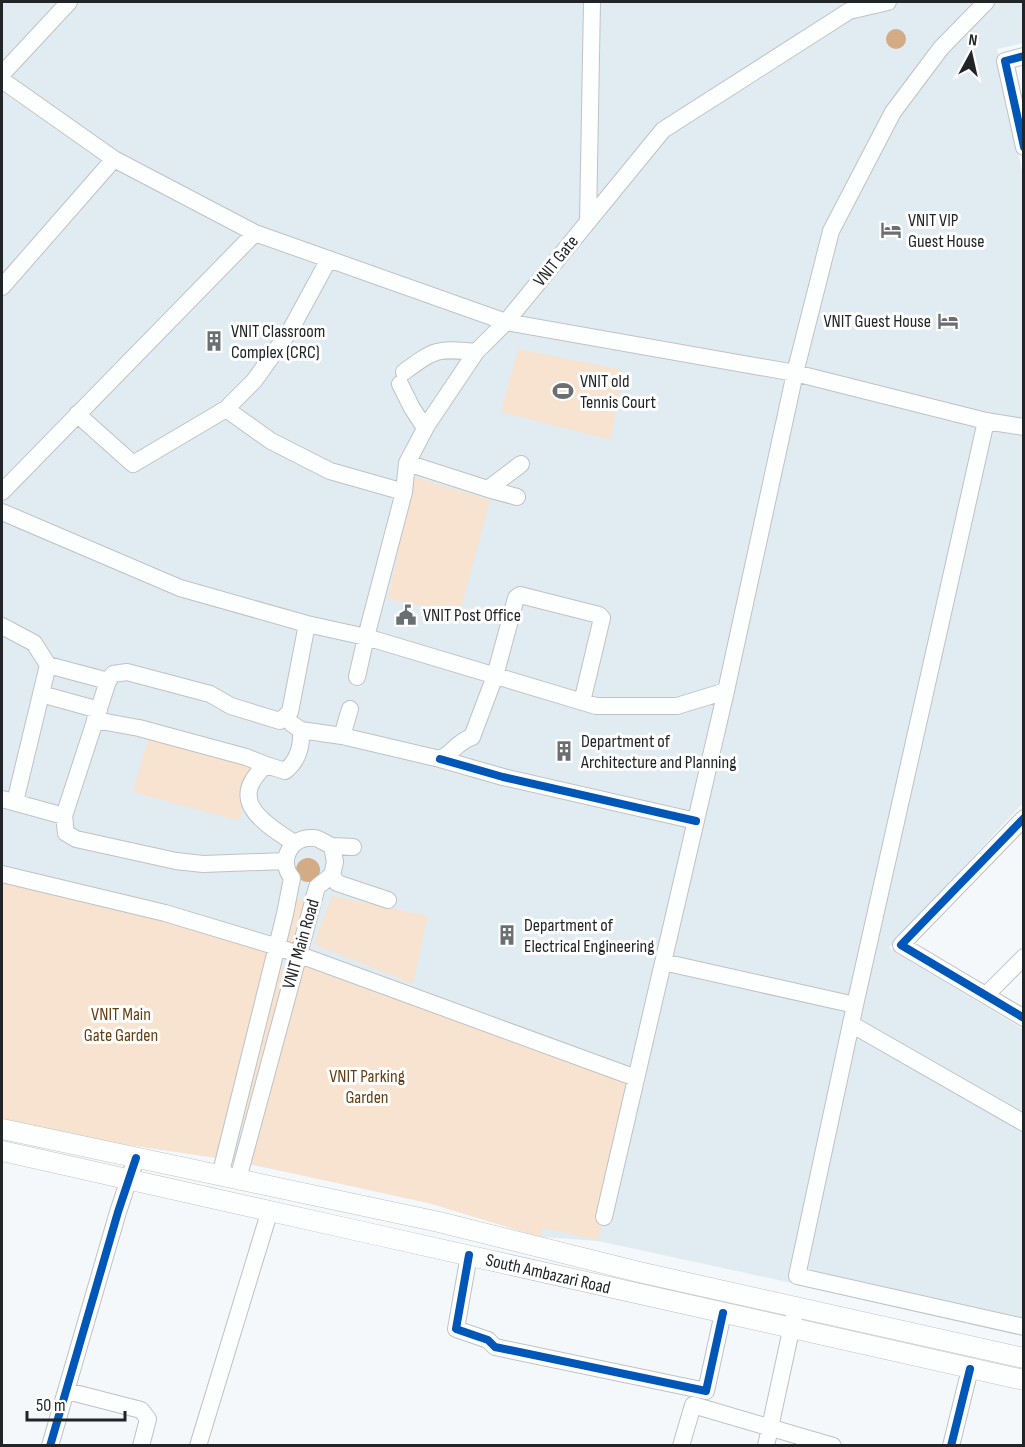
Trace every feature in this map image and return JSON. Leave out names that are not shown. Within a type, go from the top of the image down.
[{"type":"main road","points":[[2,1130],[439,1222],[639,1272],[1023,1358]]},
{"type":"main road","name":"South Ambazari Road","points":[[2,1151],[1023,1380]]},
{"type":"street","points":[[2,74],[69,2]]},
{"type":"street","points":[[588,222],[592,2]]},
{"type":"street","name":"VNIT Gate","points":[[357,677],[404,492],[407,463],[425,428],[476,352],[506,322],[663,130],[849,11],[888,2]]},
{"type":"street","points":[[604,1217],[726,691],[795,374],[831,231],[893,112],[941,48],[986,2]]},
{"type":"street","points":[[1023,56],[1005,61],[1023,147]]},
{"type":"street","points":[[2,80],[114,159],[255,233],[506,322],[795,374],[986,421],[1023,427]]},
{"type":"street","points":[[2,286],[114,159]]},
{"type":"street","points":[[2,492],[255,233]]},
{"type":"street","points":[[78,414],[133,464],[226,409],[254,381],[291,329],[329,259]]},
{"type":"street","points":[[425,428],[411,408],[402,378],[429,354],[448,350],[476,352]]},
{"type":"street","points":[[226,409],[271,441],[330,471],[404,492]]},
{"type":"street","points":[[986,421],[855,1005],[797,1276],[1023,1327]]},
{"type":"street","points":[[407,463],[517,497]]},
{"type":"street","points":[[488,489],[521,464]]},
{"type":"street","points":[[2,512],[180,588],[307,624],[366,637],[596,706],[677,706],[726,691]]},
{"type":"street","points":[[440,759],[463,739],[472,737],[495,676],[516,597],[520,595],[599,615],[602,618],[582,702]]},
{"type":"street","points":[[307,624],[290,711],[280,721],[231,706],[210,694],[127,672],[113,674],[108,681],[64,816],[66,833],[76,839],[176,861],[203,864],[285,861],[294,843],[315,838],[332,846],[353,847]]},
{"type":"street","points":[[2,627],[34,643],[48,665],[108,681]]},
{"type":"street","points":[[48,665],[8,801],[64,816]]},
{"type":"street","points":[[41,694],[97,715],[246,757],[285,771],[295,764],[301,730]]},
{"type":"street","points":[[342,736],[350,709]]},
{"type":"street","points":[[284,718],[301,730],[342,736],[440,759],[503,777],[696,820]]},
{"type":"street","points":[[266,765],[253,778],[248,795],[253,812],[294,843]]},
{"type":"street","points":[[1023,818],[902,945],[1023,1018]]},
{"type":"street","points":[[332,846],[335,862],[333,875],[337,883],[388,900]]},
{"type":"street","name":"VNIT Main Road","points":[[229,1178],[292,878],[285,861]]},
{"type":"street","points":[[2,874],[165,913],[278,947],[636,1078]]},
{"type":"street","name":"VNIT Main Road","points":[[229,1178],[317,887],[333,875]]},
{"type":"street","points":[[986,995],[1023,957]]},
{"type":"street","points":[[663,962],[855,1005]]},
{"type":"street","points":[[851,1024],[1023,1123]]},
{"type":"street","points":[[50,1446],[136,1158]]},
{"type":"street","points":[[198,1446],[270,1210]]},
{"type":"street","points":[[469,1255],[456,1329],[488,1340],[495,1347],[706,1391],[723,1313]]},
{"type":"street","points":[[766,1446],[796,1307]]},
{"type":"street","points":[[951,1446],[970,1368]]},
{"type":"street","points":[[67,1391],[141,1410],[147,1419],[141,1446]]},
{"type":"street","points":[[681,1446],[693,1405],[834,1446]]},
{"type":"shaded area","points":[[2,2],[1023,2],[1023,43],[997,49],[1024,181],[1023,803],[889,948],[1023,1029],[1023,1333],[598,1241],[540,1237],[419,1200],[224,1159],[49,1133],[2,1120]]},
{"type":"shaded area","points":[[896,29],[903,32],[906,39],[903,46],[896,49],[889,46],[886,39],[889,32]]},
{"type":"shaded area","points":[[308,858],[317,861],[320,870],[317,879],[308,882],[299,879],[296,870],[299,861]]},
{"type":"green space","name":"VNIT old Tennis Court","points":[[518,349],[623,370],[611,440],[501,412]]},
{"type":"green space","points":[[414,477],[490,500],[460,613],[388,599]]},
{"type":"green space","points":[[150,733],[257,766],[239,821],[133,792]]},
{"type":"green space","name":"VNIT Main Gate Garden","points":[[2,874],[278,947],[224,1159],[49,1133],[2,1120]]},
{"type":"green space","points":[[332,896],[428,916],[413,984],[314,944]]},
{"type":"green space","points":[[296,899],[309,901],[297,946],[284,945]]},
{"type":"green space","name":"VNIT Parking Garden","points":[[298,954],[636,1078],[598,1240],[543,1228],[540,1237],[432,1204],[242,1162]]},
{"type":"green space","points":[[279,966],[288,969],[247,1126],[238,1125]]},
{"type":"cycle path","points":[[1024,56],[1005,61],[1024,147]]},
{"type":"cycle path","points":[[440,759],[503,777],[696,821]]},
{"type":"cycle path","points":[[1024,818],[901,945],[1024,1018]]},
{"type":"cycle path","points":[[50,1446],[136,1158]]},
{"type":"cycle path","points":[[469,1255],[456,1329],[488,1340],[495,1347],[706,1391],[723,1313]]},
{"type":"cycle path","points":[[951,1446],[970,1369]]},
{"type":"place","name":"VNIT VIP Guest House","points":[[891,230]]},
{"type":"place","name":"VNIT Guest House","points":[[948,321]]},
{"type":"place","name":"VNIT Classroom Complex (CRC)","points":[[214,341]]},
{"type":"place","name":"VNIT old Tennis Court","points":[[563,391]]},
{"type":"place","name":"VNIT Post Office","points":[[406,615]]},
{"type":"place","name":"Department of Architecture and Planning","points":[[564,751]]},
{"type":"place","name":"Department of Electrical Engineering","points":[[507,935]]}]
